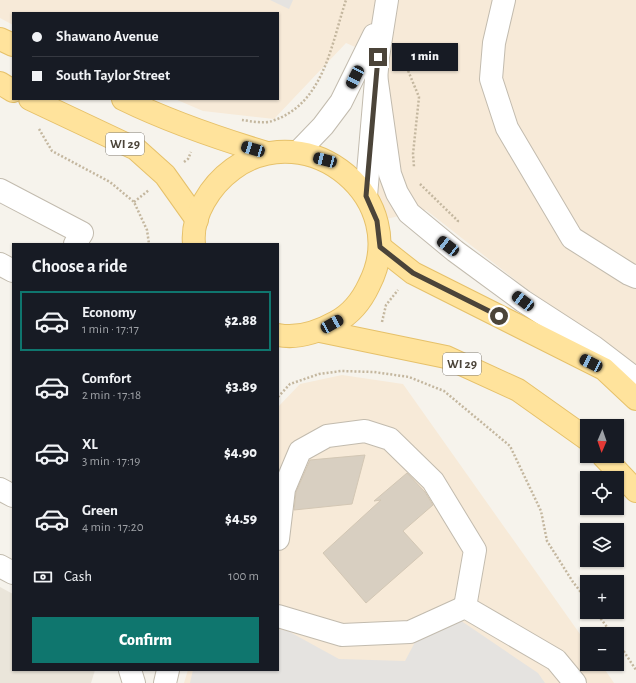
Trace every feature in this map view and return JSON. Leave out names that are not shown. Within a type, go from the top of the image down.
[{"type":"main road","points":[[0,38],[12,44]]},
{"type":"main road","points":[[0,83],[12,90]]},
{"type":"main road","name":"WI 29","points":[[32,100],[136,149],[165,175],[197,220]]},
{"type":"main road","name":"WI 29","points":[[125,100],[154,114],[200,132],[267,153]]},
{"type":"main road","name":"WI 29","points":[[194,243],[197,220],[207,196],[222,177],[243,162],[267,153],[298,152],[325,160],[348,175],[366,196],[377,221],[380,247],[375,274],[362,298],[344,318],[320,331],[282,340]]},
{"type":"main road","points":[[380,247],[413,273],[604,369],[636,399]]},
{"type":"main road","name":"WI 29","points":[[320,331],[446,357],[518,390],[580,434]]},
{"type":"main road","points":[[610,463],[636,491]]},
{"type":"street","points":[[504,0],[494,42],[490,79],[506,128],[572,238],[636,277]]},
{"type":"street","points":[[366,196],[376,75],[385,6]]},
{"type":"street","points":[[298,152],[323,126],[341,102],[366,54],[385,6]]},
{"type":"street","points":[[376,75],[390,174],[396,193],[409,213],[455,251],[523,301],[594,347],[636,379]]},
{"type":"street","points":[[0,190],[82,233],[76,243]]},
{"type":"street","points":[[0,264],[12,270]]},
{"type":"street","points":[[279,531],[284,490],[300,451],[327,436],[365,431],[390,439],[433,481],[475,550],[465,607]]},
{"type":"street","points":[[0,489],[12,495]]},
{"type":"street","points":[[0,566],[12,572]]},
{"type":"street","points":[[279,616],[342,635],[410,632],[465,607]]},
{"type":"street","points":[[465,607],[556,660],[575,683]]},
{"type":"street","points":[[118,683],[123,671]]},
{"type":"street","points":[[130,671],[134,683]]},
{"type":"street","points":[[165,683],[168,671]]},
{"type":"path","points":[[234,120],[271,122],[290,112],[307,99],[327,64],[346,0]]},
{"type":"path","points":[[414,172],[413,154],[419,97]]},
{"type":"path","points":[[182,164],[188,159],[193,146]]},
{"type":"path","points":[[52,152],[110,182],[134,202],[147,230],[149,243]]},
{"type":"path","points":[[419,183],[458,221]]},
{"type":"path","points":[[134,202],[152,188]]},
{"type":"path","points":[[279,396],[290,384],[319,374],[341,371],[374,372],[409,377],[444,391],[510,446],[541,511],[547,541],[580,591]]},
{"type":"path","points":[[624,652],[636,670]]},
{"type":"shaded area","points":[[0,0],[636,0],[636,366],[523,286],[426,210],[377,221],[378,57],[346,43],[274,119],[203,111],[177,100],[279,100],[279,12],[12,12],[12,24],[0,18]]},
{"type":"shaded area","points":[[270,0],[293,0],[289,9]]},
{"type":"shaded area","points":[[342,375],[403,384],[580,634],[580,671],[606,671],[614,683],[184,683],[188,671],[279,671],[279,406],[300,384]]},
{"type":"shaded area","points":[[0,587],[12,593],[12,671],[95,671],[91,683],[0,683]]},
{"type":"shaded area","points":[[454,616],[538,673],[545,683],[190,683],[193,671],[279,671],[279,629],[288,631],[339,659],[405,661],[422,629]]},
{"type":"building","points":[[365,455],[352,504],[294,510],[296,492],[310,460]]},
{"type":"building","points":[[407,473],[425,492],[433,505],[403,531],[423,553],[366,603],[323,553],[381,500],[374,501]]},
{"type":"route","points":[[378,57],[366,196],[377,221],[380,247],[413,273],[499,316]]}]
